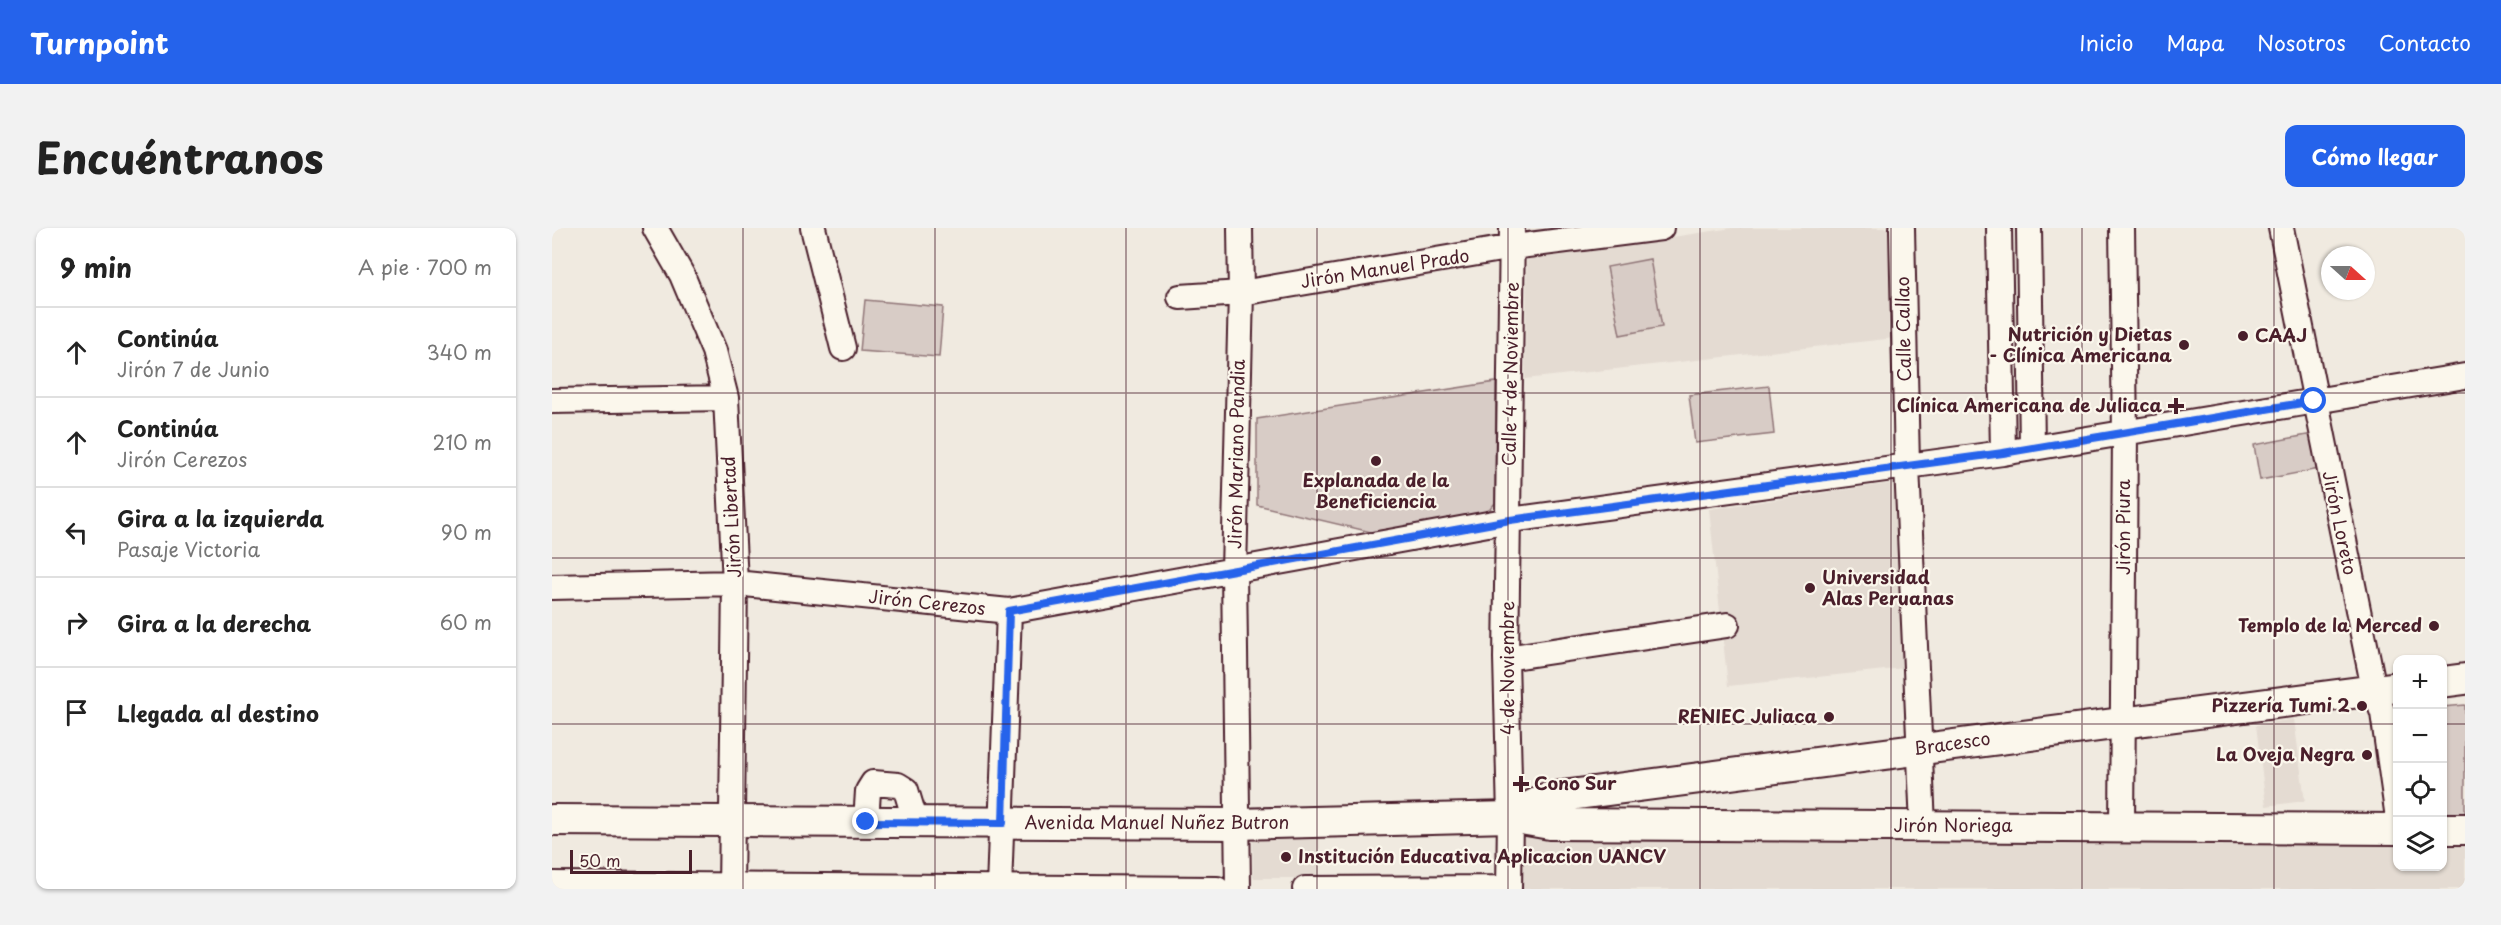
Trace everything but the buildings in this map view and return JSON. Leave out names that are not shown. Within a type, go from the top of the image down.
[{"type":"main road","points":[[2447,681],[2465,679]]},
{"type":"main road","name":"Bracesco","points":[[1510,817],[1547,798],[2386,688]]},
{"type":"main road","name":"Avenida Manuel Nuñez Butron","points":[[552,820],[1235,824],[1510,817]]},
{"type":"main road","name":"Jirón Noriega","points":[[1510,817],[1550,824],[2393,829]]},
{"type":"main road","points":[[2447,829],[2465,829]]},
{"type":"street","name":"Jirón Libertad","points":[[655,228],[682,275],[710,340],[726,398],[735,583],[731,888]]},
{"type":"street","points":[[813,228],[843,348]]},
{"type":"street","name":"Jirón Mariano Pandia","points":[[1238,889],[1235,824],[1234,570],[1242,293],[1240,228]]},
{"type":"street","name":"Jirón Manuel Prado","points":[[1180,297],[1242,293],[1512,238],[1661,228]]},
{"type":"street","name":"Calle Callao","points":[[1902,228],[1907,466],[1923,826]]},
{"type":"street","points":[[1999,228],[2003,453]]},
{"type":"street","points":[[2029,228],[2032,448]]},
{"type":"street","name":"Jirón Piura","points":[[2122,228],[2125,434],[2122,827]]},
{"type":"street","name":"Jirón Loreto","points":[[2281,228],[2314,401],[2386,688],[2383,713],[2397,817]]},
{"type":"street","name":"Calle 4 de Noviembre","points":[[1510,520],[1512,238]]},
{"type":"street","name":"Jirón Cerezos","points":[[552,587],[735,583],[1009,611],[1510,520],[2003,453],[2465,376]]},
{"type":"street","points":[[552,401],[726,398]]},
{"type":"street","name":"4 de Noviembre","points":[[1509,889],[1510,817],[1506,658],[1510,520]]},
{"type":"street","points":[[999,888],[1009,611]]},
{"type":"street","points":[[1506,658],[1727,625]]},
{"type":"street","points":[[552,884],[731,888],[1217,889]]},
{"type":"street","points":[[1305,889],[1509,889]]},
{"type":"shaded area","points":[[1732,228],[1896,228],[1904,337],[1525,379],[1527,259]]},
{"type":"shaded area","points":[[1650,259],[1662,327],[1620,335],[1607,267]]},
{"type":"shaded area","points":[[865,300],[943,307],[939,357],[860,351]]},
{"type":"shaded area","name":"Explanada de la Beneficiencia","points":[[1496,382],[1495,503],[1486,514],[1371,532],[1257,505],[1257,419]]},
{"type":"shaded area","points":[[1769,386],[1774,434],[1695,443],[1689,395]]},
{"type":"shaded area","points":[[2313,434],[2319,469],[2260,480],[2254,445]]},
{"type":"shaded area","name":"Universidad Alas Peruanas","points":[[1900,482],[1905,668],[1728,686],[1709,509]]},
{"type":"shaded area","points":[[2465,705],[2465,816],[2447,816],[2447,707]]},
{"type":"shaded area","points":[[2294,719],[2305,801],[2266,806],[2256,725]]},
{"type":"shaded area","points":[[1519,828],[1881,840],[1910,844],[2109,842],[2114,832],[2393,832],[2393,871],[2447,871],[2447,832],[2465,833],[2465,889],[1520,889]]},
{"type":"shaded area","name":"Institución Educativa Aplicacion UANCV","points":[[1253,837],[1320,837],[1320,878],[1253,878]]},
{"type":"place","name":"CAAJ","points":[[2243,336]]},
{"type":"place","name":"Nutrición y Dietas - Clínica Americana","points":[[2184,345]]},
{"type":"place","name":"Clínica Americana de Juliaca","points":[[2176,406]]},
{"type":"place","name":"Explanada de la Beneficiencia","points":[[1376,461]]},
{"type":"place","name":"Universidad Alas Peruanas","points":[[1810,588]]},
{"type":"place","name":"Templo de la Merced","points":[[2434,626]]},
{"type":"place","name":"Pizzería Tumi 2","points":[[2362,706]]},
{"type":"place","name":"RENIEC Juliaca","points":[[1829,717]]},
{"type":"place","name":"La Oveja Negra","points":[[2367,755]]},
{"type":"place","name":"Cono Sur","points":[[1521,784]]},
{"type":"place","name":"Institución Educativa Aplicacion UANCV","points":[[1286,857]]},
{"type":"route","points":[[866,822],[1003,823],[1009,611],[1510,520],[2003,453],[2314,401]]}]
